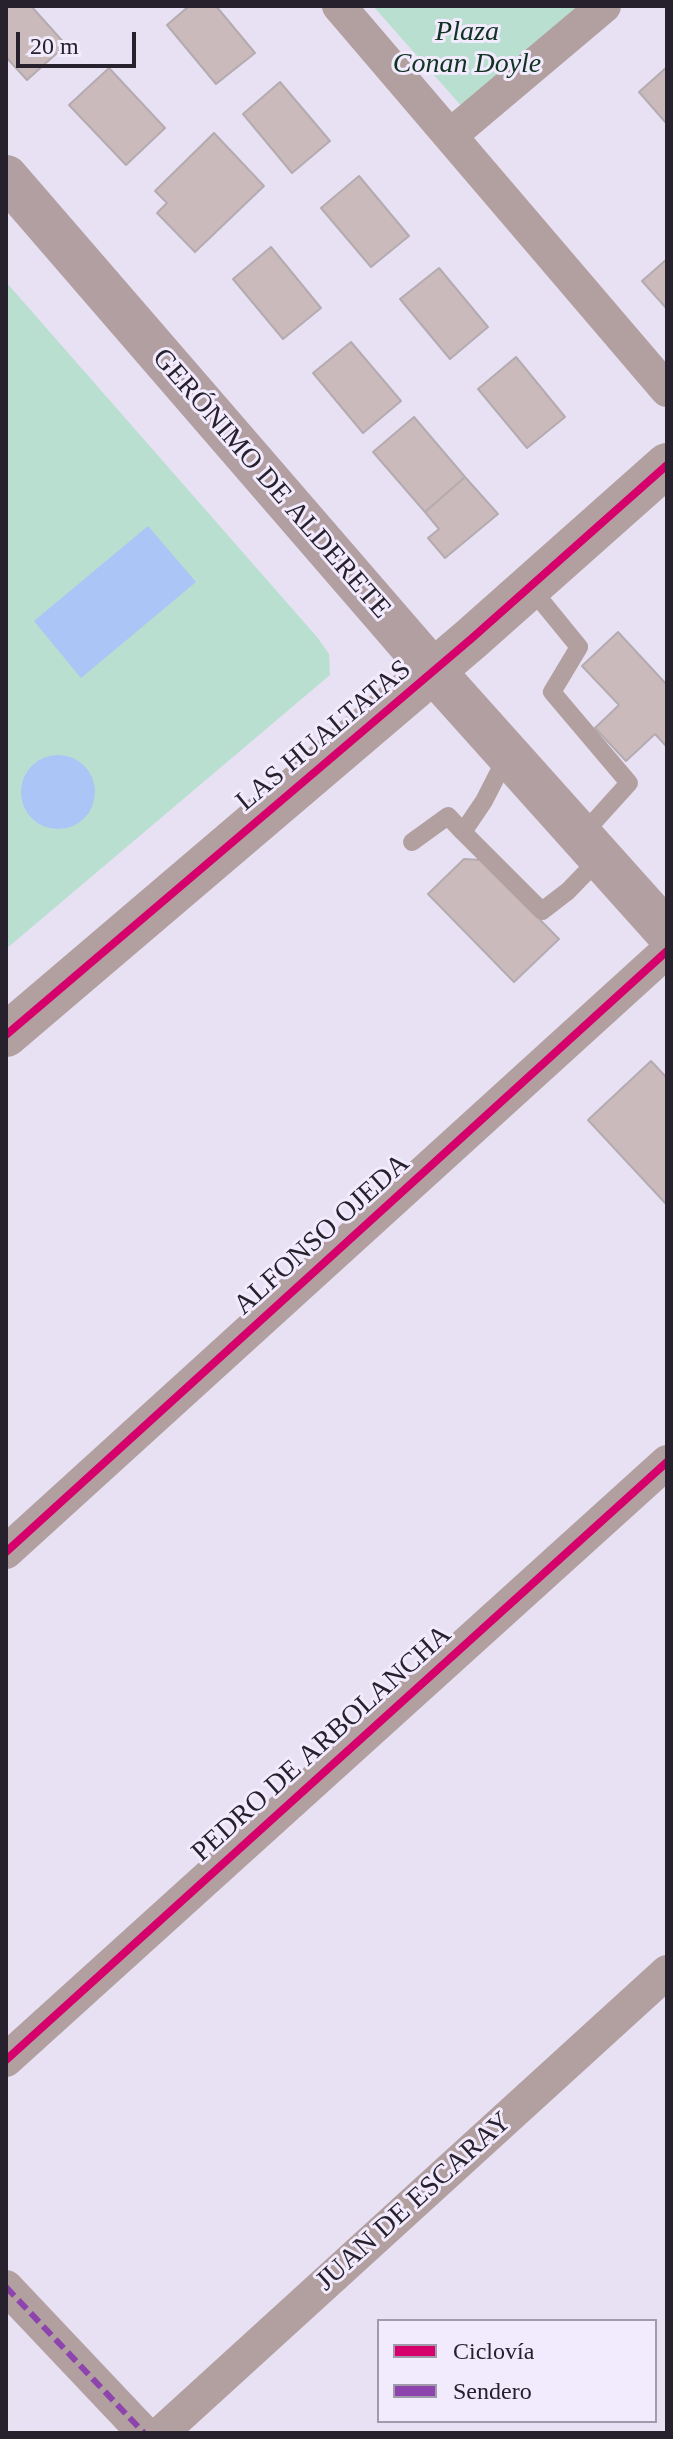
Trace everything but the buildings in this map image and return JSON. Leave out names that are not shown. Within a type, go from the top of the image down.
[{"type":"main road","name":"GERÓNIMO DE ALDERETE","points":[[6,177],[434,672],[667,932]]},
{"type":"street","points":[[339,6],[667,390]]},
{"type":"street","points":[[451,135],[604,6]]},
{"type":"street","name":"LAS HUALTATAS","points":[[6,1035],[434,672],[667,465]]},
{"type":"street","name":"ALFONSO OJEDA","points":[[6,1552],[667,951]]},
{"type":"street","name":"PEDRO DE ARBOLANCHA","points":[[6,2060],[667,1462]]},
{"type":"street","name":"JUAN DE ESCARAY","points":[[161,2433],[667,1972]]},
{"type":"street","points":[[6,2287],[144,2433]]},
{"type":"lane","points":[[412,842],[448,816],[542,911],[568,891],[629,783],[552,692],[579,647],[530,587]]},
{"type":"lane","points":[[463,832],[484,801],[508,754]]},
{"type":"green space","name":"Plaza Conan Doyle","points":[[373,6],[583,6],[464,109]]},
{"type":"green space","points":[[6,282],[317,637],[329,654],[330,675],[6,949]]},
{"type":"water","points":[[148,526],[196,582],[81,678],[34,621]]},
{"type":"water","points":[[58,755],[72,758],[84,766],[92,778],[95,792],[92,806],[84,818],[72,826],[58,829],[44,826],[32,818],[24,806],[21,792],[24,778],[32,766],[44,758]]},
{"type":"marked path","points":[[6,2287],[144,2433]]},
{"type":"cycle path","points":[[6,1035],[471,639],[667,465]]},
{"type":"cycle path","points":[[6,1552],[667,951]]},
{"type":"cycle path","points":[[6,2060],[667,1462]]}]
